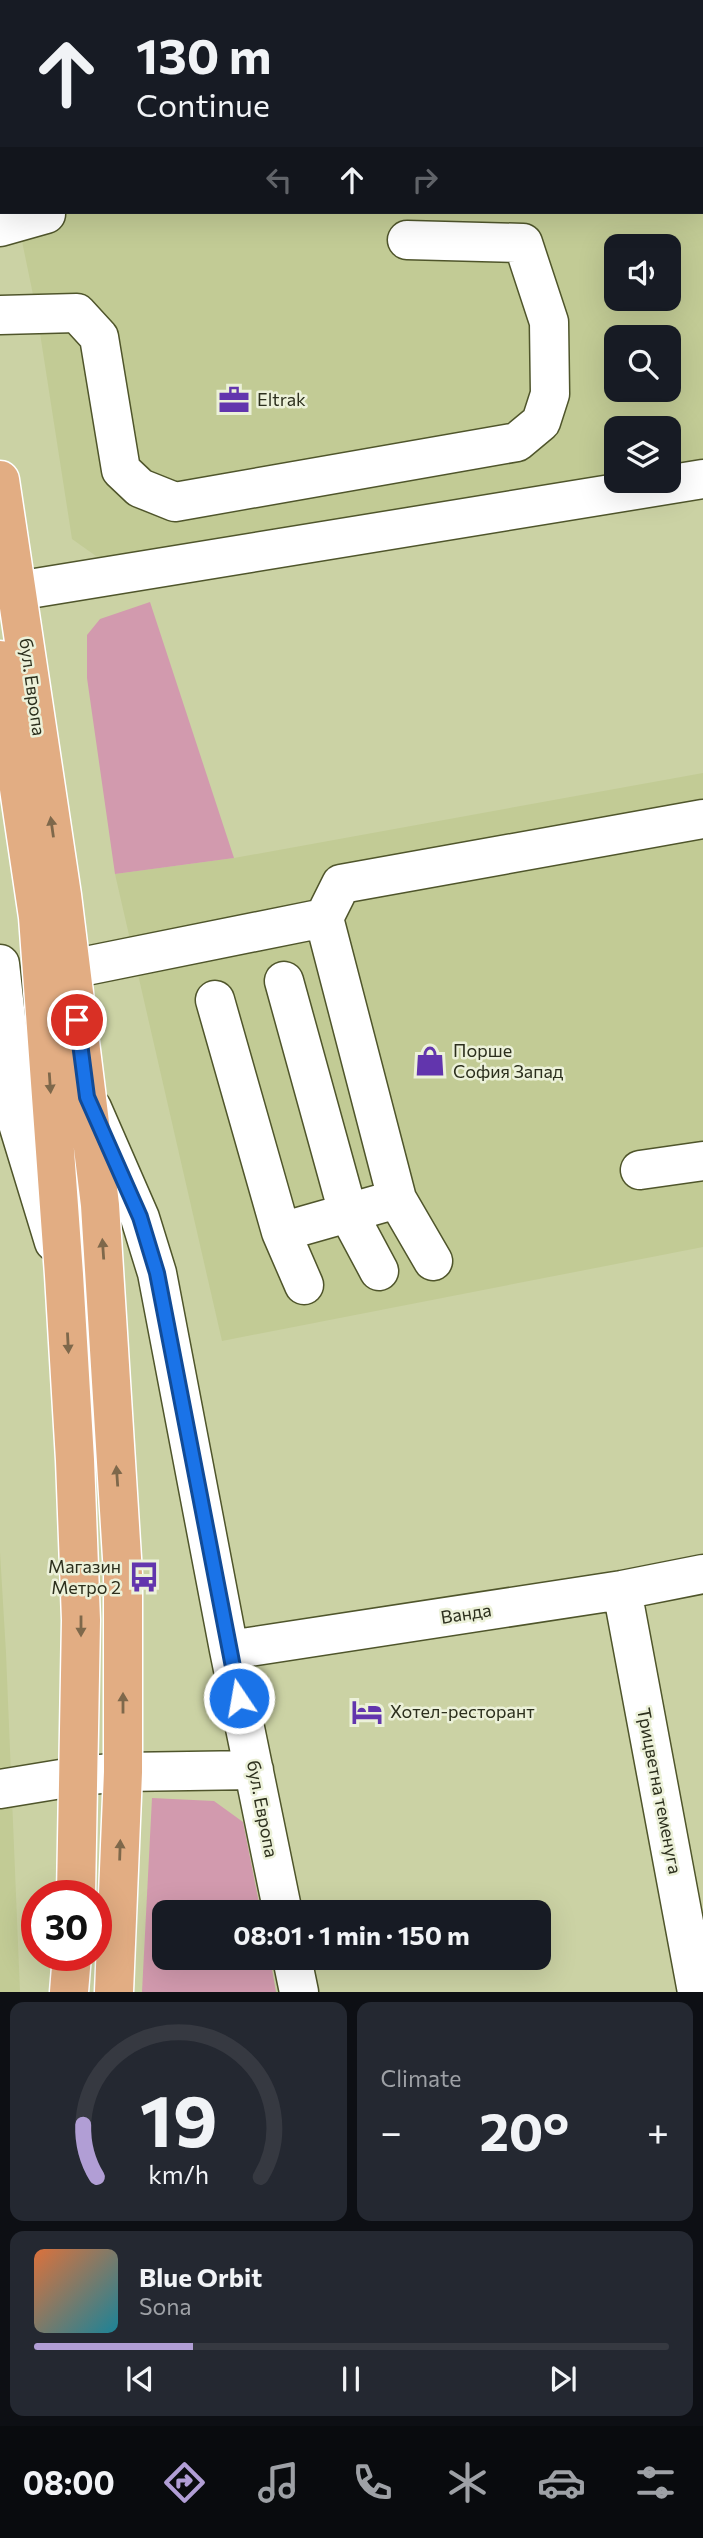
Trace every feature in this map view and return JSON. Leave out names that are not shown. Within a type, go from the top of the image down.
[{"type":"main road","name":"бул. Европа","points":[[0,480],[18,591],[50,906]]},
{"type":"main road","name":"бул. Европа","points":[[0,660],[50,906]]},
{"type":"main road","points":[[50,906],[71,969],[100,1205],[123,1574],[123,1772],[114,1992]]},
{"type":"main road","points":[[50,906],[81,1620],[76,1880]]},
{"type":"main road","points":[[69,1992],[71,1971]]},
{"type":"street","points":[[0,227],[48,214]]},
{"type":"street","points":[[0,315],[76,313],[99,337],[121,470],[139,488],[175,502],[517,442],[541,422],[550,394],[549,322],[523,243],[407,240]]},
{"type":"street","points":[[18,591],[703,479]]},
{"type":"street","points":[[433,1261],[397,1199],[324,918],[341,884],[703,819]]},
{"type":"street","points":[[71,969],[324,918]]},
{"type":"street","points":[[0,964],[18,1124],[64,1275]]},
{"type":"street","points":[[285,981],[348,1213],[379,1271]]},
{"type":"street","points":[[215,1000],[281,1232],[304,1285]]},
{"type":"street","name":"бул. Европа","points":[[87,1097],[140,1217],[157,1273],[229,1650],[280,1900]]},
{"type":"street","points":[[640,1170],[703,1161]]},
{"type":"street","points":[[281,1232],[397,1199]]},
{"type":"street","name":"Ванда","points":[[229,1650],[622,1590],[703,1574]]},
{"type":"street","name":"Трицветна теменуга","points":[[622,1590],[697,1992]]},
{"type":"street","points":[[0,1789],[123,1772],[254,1770]]},
{"type":"street","points":[[294,1970],[299,1992]]},
{"type":"shaded area","points":[[16,214],[703,214],[703,461],[681,465],[681,416],[604,416],[604,478],[103,561],[72,539],[37,314]]},
{"type":"shaded area","points":[[150,602],[234,858],[115,874],[87,678],[87,635],[100,619]]},
{"type":"shaded area","name":"Порше София Запад","points":[[703,773],[703,1247],[222,1341],[115,874],[234,858]]},
{"type":"shaded area","points":[[0,1552],[6,1653],[20,1992],[0,1992]]},
{"type":"shaded area","points":[[152,1798],[214,1801],[243,1822],[258,1900],[152,1900],[152,1970],[272,1970],[276,1992],[142,1992]]},
{"type":"place","name":"Eltrak","points":[[234,400]]},
{"type":"place","name":"Порше София Запад","points":[[430,1061]]},
{"type":"place","name":"Магазин Метро 2","points":[[144,1577]]},
{"type":"place","name":"Хотел-ресторант","points":[[367,1712]]},
{"type":"route","points":[[77,1020],[87,1097],[140,1217],[157,1273],[239,1698]]}]
